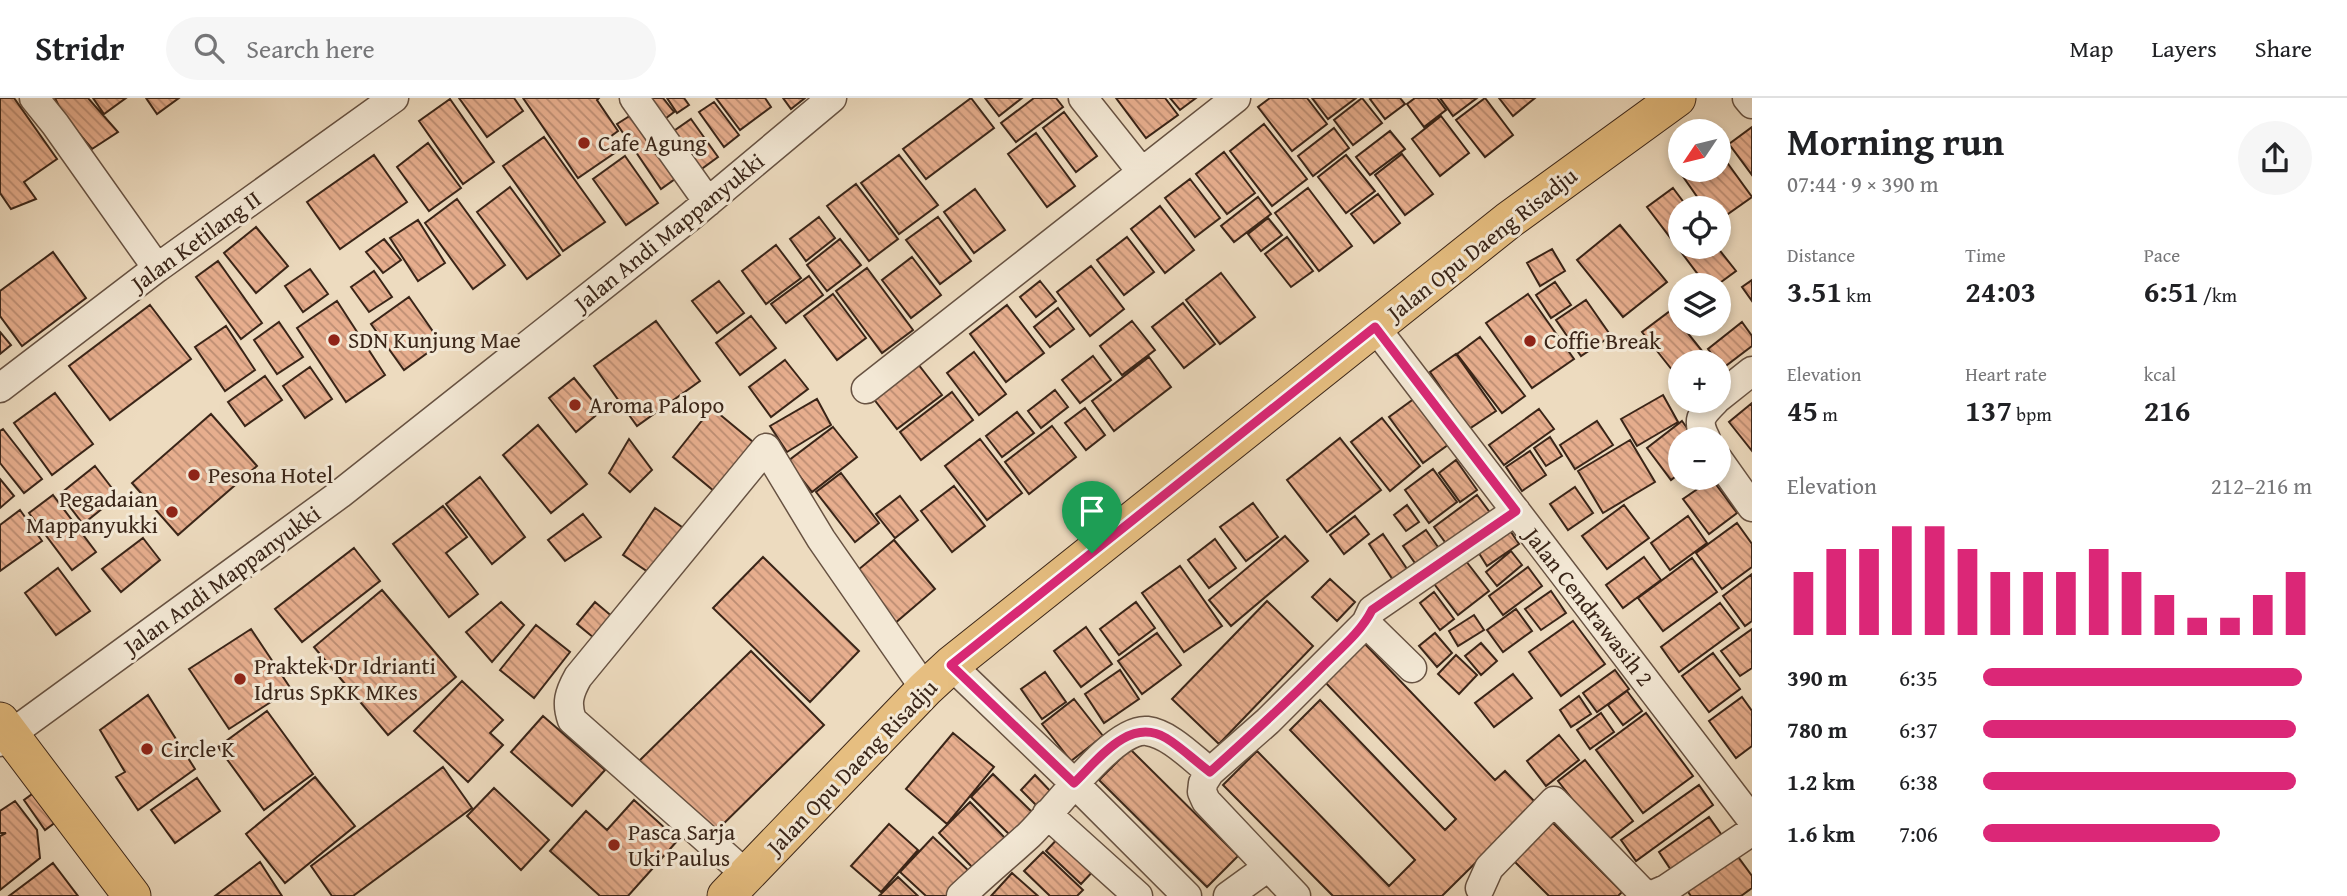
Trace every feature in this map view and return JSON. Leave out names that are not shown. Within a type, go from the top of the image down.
[{"type":"main road","name":"Jalan Opu Daeng Risadju","points":[[737,886],[938,677],[1509,220],[1677,98]]},
{"type":"main road","points":[[3,732],[129,895]]},
{"type":"street","points":[[34,98],[157,268]]},
{"type":"street","name":"Jalan Ketilang II","points":[[0,388],[157,268],[394,98]]},
{"type":"street","points":[[634,98],[708,202]]},
{"type":"street","name":"Jalan Andi Mappanyukki","points":[[3,732],[340,494],[708,202],[832,98]]},
{"type":"street","points":[[1083,98],[1140,171]]},
{"type":"street","points":[[866,389],[1236,98]]},
{"type":"street","points":[[1747,98],[1752,104]]},
{"type":"street","name":"Jalan Cendrawasih 2","points":[[1375,327],[1516,511],[1743,788],[1752,820]]},
{"type":"street","points":[[1731,388],[1752,371]]},
{"type":"street","points":[[737,886],[572,720],[568,701],[578,677],[766,448],[821,539],[938,677],[1059,800],[1138,896]]},
{"type":"street","points":[[1731,477],[1752,507]]},
{"type":"street","points":[[1296,896],[1206,802],[1202,792],[1203,783],[1210,772],[1268,721],[1366,623],[1372,610],[1516,511]]},
{"type":"street","points":[[1366,623],[1412,668]]},
{"type":"street","points":[[961,896],[1030,833],[1116,742],[1131,733],[1147,731],[1164,737],[1210,772]]},
{"type":"street","points":[[1059,800],[1185,895]]},
{"type":"street","points":[[1481,893],[1489,868],[1555,801],[1648,896],[1666,889],[1752,831]]},
{"type":"street","points":[[1228,896],[1268,867]]},
{"type":"building","points":[[0,98],[14,98],[57,159],[24,182],[36,199],[11,209],[0,193]]},
{"type":"building","points":[[55,98],[88,98],[118,132],[92,149],[62,113]]},
{"type":"building","points":[[93,98],[126,98],[104,114]]},
{"type":"building","points":[[146,98],[179,98],[157,114]]},
{"type":"building","points":[[459,98],[514,98],[523,111],[487,137]]},
{"type":"building","name":"Cafe Agung","points":[[523,98],[599,98],[597,100],[618,131],[610,137],[619,150],[578,178]]},
{"type":"building","points":[[644,98],[663,98],[674,112],[657,125]]},
{"type":"building","points":[[667,98],[684,98],[689,105],[677,113]]},
{"type":"building","points":[[716,98],[765,98],[771,107],[740,130]]},
{"type":"building","points":[[783,98],[805,98],[791,109]]},
{"type":"building","points":[[971,98],[994,128],[926,179],[903,149]]},
{"type":"building","points":[[985,98],[1022,98],[999,116]]},
{"type":"building","points":[[1034,98],[1056,98],[1063,107],[1016,142],[1001,123]]},
{"type":"building","points":[[1116,98],[1165,98],[1178,115],[1146,138]]},
{"type":"building","points":[[1170,98],[1196,98],[1180,110]]},
{"type":"building","points":[[1270,98],[1307,98],[1327,124],[1292,151],[1258,107]]},
{"type":"building","points":[[1312,98],[1356,98],[1328,119]]},
{"type":"building","points":[[1362,98],[1382,123],[1353,145],[1334,120]]},
{"type":"building","points":[[1400,98],[1405,104],[1385,119],[1370,99]]},
{"type":"building","points":[[1415,98],[1437,98],[1446,110],[1424,127],[1407,104]]},
{"type":"building","points":[[1440,98],[1477,98],[1453,116]]},
{"type":"building","points":[[1485,98],[1513,135],[1485,157],[1456,120]]},
{"type":"building","points":[[1499,98],[1535,98],[1513,116]]},
{"type":"building","points":[[450,99],[494,162],[463,184],[419,121]]},
{"type":"building","points":[[714,102],[739,135],[724,147],[699,112]]},
{"type":"building","points":[[639,110],[682,174],[661,189],[617,124]]},
{"type":"building","points":[[1064,112],[1097,156],[1076,172],[1043,128]]},
{"type":"building","points":[[1441,116],[1469,153],[1440,176],[1412,139]]},
{"type":"building","points":[[691,119],[718,157],[696,173],[668,135]]},
{"type":"building","points":[[1264,124],[1307,179],[1272,206],[1230,151]]},
{"type":"building","points":[[1752,127],[1752,175],[1731,147],[1731,143]]},
{"type":"building","points":[[1334,128],[1349,148],[1313,176],[1298,156]]},
{"type":"building","points":[[1390,131],[1405,149],[1370,175],[1356,157]]},
{"type":"building","points":[[1036,133],[1075,186],[1047,207],[1008,154]]},
{"type":"building","points":[[544,137],[605,222],[563,251],[503,166]]},
{"type":"building","points":[[428,143],[461,188],[429,211],[397,167]]},
{"type":"building","points":[[1224,152],[1255,193],[1227,214],[1196,174]]},
{"type":"building","points":[[1402,154],[1433,194],[1405,215],[1375,175]]},
{"type":"building","points":[[374,155],[407,202],[340,249],[307,202]]},
{"type":"building","points":[[899,155],[938,205],[899,234],[861,183]]},
{"type":"building","points":[[1346,155],[1375,191],[1346,213],[1318,177]]},
{"type":"building","points":[[625,156],[658,203],[626,225],[593,179]]},
{"type":"building","points":[[1731,168],[1752,197],[1731,212],[1731,196],[1697,196],[1687,182],[1731,182]]},
{"type":"building","points":[[1190,179],[1220,218],[1195,237],[1165,198]]},
{"type":"building","points":[[856,184],[898,239],[869,261],[827,206]]},
{"type":"building","points":[[510,187],[560,255],[527,279],[477,212]]},
{"type":"building","points":[[1308,188],[1352,246],[1319,271],[1275,213]]},
{"type":"building","points":[[1673,188],[1679,196],[1668,196],[1668,235],[1647,207]]},
{"type":"building","points":[[975,189],[1005,230],[974,253],[944,212]]},
{"type":"building","points":[[1378,194],[1400,223],[1374,243],[1351,214]]},
{"type":"building","points":[[1258,197],[1271,214],[1234,242],[1221,226]]},
{"type":"building","points":[[457,199],[505,265],[473,289],[425,223]]},
{"type":"building","points":[[1160,206],[1194,250],[1165,273],[1131,229]]},
{"type":"building","points":[[819,217],[835,238],[806,261],[790,239]]},
{"type":"building","points":[[938,217],[971,261],[940,284],[906,240]]},
{"type":"building","points":[[1268,218],[1282,235],[1261,251],[1248,234]]},
{"type":"building","points":[[418,220],[445,263],[418,281],[390,238]]},
{"type":"building","points":[[1620,225],[1667,282],[1623,317],[1577,260]]},
{"type":"building","points":[[256,227],[288,266],[256,293],[224,253]]},
{"type":"building","points":[[1127,237],[1154,272],[1124,295],[1097,260]]},
{"type":"building","points":[[1287,237],[1313,271],[1291,287],[1265,254]]},
{"type":"building","points":[[384,239],[401,260],[383,273],[366,252]]},
{"type":"building","points":[[840,239],[861,265],[827,291],[807,265]]},
{"type":"building","points":[[776,245],[801,278],[766,304],[742,271]]},
{"type":"building","points":[[1552,249],[1565,271],[1540,286],[1527,263]]},
{"type":"building","points":[[53,252],[86,298],[22,346],[0,316],[0,291]]},
{"type":"building","points":[[912,257],[941,295],[911,318],[882,280]]},
{"type":"building","points":[[1686,259],[1726,259],[1736,271],[1731,275],[1697,273]]},
{"type":"building","points":[[218,261],[262,323],[241,339],[196,277]]},
{"type":"building","points":[[1091,266],[1124,309],[1090,336],[1057,292]]},
{"type":"building","points":[[867,268],[913,330],[882,353],[836,291]]},
{"type":"building","points":[[310,269],[328,294],[303,312],[285,286]]},
{"type":"building","points":[[374,271],[392,297],[369,312],[351,287]]},
{"type":"building","points":[[1221,273],[1255,317],[1220,344],[1186,300]]},
{"type":"building","points":[[809,276],[823,295],[786,323],[771,304]]},
{"type":"building","points":[[1752,280],[1752,301],[1742,287]]},
{"type":"building","points":[[719,281],[744,313],[717,333],[692,301]]},
{"type":"building","points":[[1040,281],[1056,301],[1036,317],[1020,297]]},
{"type":"building","points":[[1555,282],[1571,305],[1551,318],[1536,295]]},
{"type":"building","points":[[833,294],[866,338],[837,360],[804,316]]},
{"type":"building","name":"Coffie Break","points":[[1528,294],[1574,359],[1532,388],[1486,323]]},
{"type":"building","points":[[409,297],[441,343],[404,370],[371,324]]},
{"type":"building","points":[[1586,300],[1611,336],[1581,356],[1556,320]]},
{"type":"building","name":"SDN Kunjung Mae","points":[[337,301],[385,375],[346,402],[297,328]]},
{"type":"building","points":[[1183,303],[1215,344],[1184,368],[1152,327]]},
{"type":"building","points":[[150,305],[191,359],[110,420],[69,366]]},
{"type":"building","points":[[1007,305],[1044,353],[1006,382],[970,334]]},
{"type":"building","points":[[1058,308],[1074,329],[1050,347],[1034,327]]},
{"type":"building","points":[[1668,312],[1668,336],[1690,336],[1701,350],[1668,350],[1668,365],[1642,332]]},
{"type":"building","points":[[751,316],[776,348],[740,375],[716,343]]},
{"type":"building","points":[[656,321],[700,381],[637,426],[594,366]]},
{"type":"building","points":[[1132,321],[1155,350],[1122,375],[1100,346]]},
{"type":"building","points":[[279,322],[303,357],[277,374],[254,340]]},
{"type":"building","points":[[1742,322],[1752,336],[1752,346],[1731,362],[1731,350],[1708,349],[1724,336],[1731,336],[1731,331]]},
{"type":"building","points":[[226,326],[255,370],[225,391],[195,347]]},
{"type":"building","points":[[0,332],[11,345],[0,354]]},
{"type":"building","points":[[1480,337],[1525,396],[1502,413],[1457,354]]},
{"type":"building","points":[[974,352],[1006,394],[979,415],[947,373]]},
{"type":"building","points":[[1456,354],[1496,411],[1469,429],[1430,372]]},
{"type":"building","points":[[1093,356],[1111,380],[1080,403],[1062,380]]},
{"type":"building","points":[[1149,357],[1171,387],[1114,431],[1092,401]]},
{"type":"building","points":[[785,360],[808,389],[771,417],[749,387]]},
{"type":"building","points":[[918,364],[942,395],[897,429],[873,398]]},
{"type":"building","points":[[310,367],[332,399],[305,418],[283,386]]},
{"type":"building","points":[[265,376],[282,400],[245,426],[228,402]]},
{"type":"building","name":"Aroma Palopo","points":[[574,378],[601,411],[576,432],[549,398]]},
{"type":"building","points":[[1055,390],[1068,407],[1041,428],[1028,411]]},
{"type":"building","points":[[952,392],[973,420],[921,460],[900,432]]},
{"type":"building","points":[[55,393],[93,444],[52,475],[14,423]]},
{"type":"building","points":[[1422,393],[1456,439],[1423,463],[1389,417]]},
{"type":"building","points":[[1663,395],[1668,404],[1668,413],[1673,413],[1678,422],[1637,446],[1621,419]]},
{"type":"building","points":[[817,399],[831,425],[787,452],[770,426]]},
{"type":"building","points":[[1752,403],[1752,451],[1729,422]]},
{"type":"building","points":[[712,408],[759,447],[720,496],[673,457]]},
{"type":"building","points":[[1085,408],[1105,435],[1086,450],[1065,423]]},
{"type":"building","points":[[1539,409],[1554,429],[1504,465],[1489,445]]},
{"type":"building","points":[[1017,412],[1034,433],[1002,457],[986,436]]},
{"type":"building","name":"Pesona Hotel","points":[[211,414],[257,466],[178,535],[132,483]]},
{"type":"building","points":[[1382,418],[1420,466],[1390,491],[1351,442]]},
{"type":"building","points":[[1597,421],[1613,445],[1575,469],[1560,445]]},
{"type":"building","points":[[1682,421],[1686,427],[1674,427]]},
{"type":"building","points":[[538,425],[587,484],[551,513],[503,455]]},
{"type":"building","points":[[1052,426],[1076,457],[1029,494],[1005,462]]},
{"type":"building","points":[[833,427],[857,457],[812,492],[788,461]]},
{"type":"building","points":[[3,429],[42,479],[24,493],[0,463],[0,431]]},
{"type":"building","points":[[1668,432],[1668,476],[1647,448]]},
{"type":"building","points":[[1550,437],[1562,456],[1546,466],[1534,448]]},
{"type":"building","points":[[1340,438],[1381,490],[1327,532],[1287,480]]},
{"type":"building","points":[[629,439],[652,470],[630,492],[609,473]]},
{"type":"building","points":[[980,439],[1022,493],[987,520],[945,466]]},
{"type":"building","points":[[1630,440],[1655,482],[1603,513],[1578,471]]},
{"type":"building","points":[[1530,451],[1546,475],[1522,491],[1506,467]]},
{"type":"building","points":[[1456,460],[1477,490],[1460,502],[1439,473]]},
{"type":"building","points":[[95,466],[118,496],[83,524],[60,494]]},
{"type":"building","points":[[1433,469],[1457,502],[1429,523],[1405,490]]},
{"type":"building","points":[[841,473],[879,523],[855,542],[816,492]]},
{"type":"building","points":[[480,477],[525,537],[492,564],[446,504]]},
{"type":"building","points":[[0,479],[14,496],[0,508]]},
{"type":"building","points":[[954,486],[985,526],[952,552],[921,511]]},
{"type":"building","points":[[1575,487],[1593,513],[1568,530],[1550,504]]},
{"type":"building","points":[[1696,490],[1720,490],[1737,513],[1709,534],[1683,499]]},
{"type":"building","points":[[53,495],[96,552],[72,570],[29,513]]},
{"type":"building","points":[[1477,495],[1497,522],[1453,553],[1434,527]]},
{"type":"building","points":[[900,496],[918,520],[895,538],[876,514]]},
{"type":"building","points":[[1253,503],[1278,537],[1246,561],[1220,527]]},
{"type":"building","points":[[1407,505],[1419,522],[1406,531],[1394,515]]},
{"type":"building","points":[[1624,505],[1649,538],[1607,569],[1582,536]]},
{"type":"building","points":[[443,506],[467,537],[446,553],[478,594],[449,617],[393,544]]},
{"type":"building","points":[[655,508],[689,532],[657,578],[623,555]]},
{"type":"building","points":[[20,510],[42,541],[0,571],[0,525]]},
{"type":"building","points":[[583,514],[601,537],[565,561],[548,540]]},
{"type":"building","points":[[1355,516],[1369,534],[1344,554],[1330,535]]},
{"type":"building","points":[[1688,516],[1707,543],[1670,570],[1651,543]]},
{"type":"building","points":[[1737,523],[1752,544],[1752,567],[1722,589],[1696,553]]},
{"type":"building","points":[[1509,529],[1519,544],[1487,566],[1477,550]]},
{"type":"building","points":[[1426,530],[1445,557],[1422,573],[1403,546]]},
{"type":"building","points":[[1383,534],[1414,579],[1399,589],[1369,544]]},
{"type":"building","points":[[1285,536],[1308,561],[1231,626],[1209,600]]},
{"type":"building","points":[[143,538],[160,560],[121,592],[102,569]]},
{"type":"building","points":[[1215,539],[1236,568],[1209,588],[1188,560]]},
{"type":"building","points":[[894,540],[935,589],[894,624],[852,575]]},
{"type":"building","points":[[354,548],[380,581],[302,642],[275,609]]},
{"type":"building","points":[[1511,551],[1522,565],[1497,586],[1486,572]]},
{"type":"building","points":[[1459,552],[1489,591],[1458,615],[1428,576]]},
{"type":"building","points":[[763,557],[859,651],[810,702],[713,608]]},
{"type":"building","points":[[1644,557],[1661,580],[1623,608],[1606,585]]},
{"type":"building","points":[[1692,558],[1717,592],[1663,631],[1638,598]]},
{"type":"building","points":[[1180,566],[1222,626],[1184,652],[1142,593]]},
{"type":"building","points":[[1528,567],[1542,586],[1503,615],[1489,596]]},
{"type":"building","points":[[58,568],[90,611],[56,635],[25,593]]},
{"type":"building","points":[[1752,574],[1752,621],[1745,626],[1723,596]]},
{"type":"building","points":[[1330,579],[1355,602],[1337,621],[1312,597]]},
{"type":"building","points":[[382,590],[456,677],[388,735],[314,647]]},
{"type":"building","points":[[1551,591],[1566,613],[1541,630],[1525,609]]},
{"type":"building","points":[[1434,592],[1454,619],[1440,630],[1420,603]]},
{"type":"building","points":[[1267,601],[1313,646],[1219,744],[1172,699]]},
{"type":"building","points":[[501,602],[524,625],[492,662],[466,632]]},
{"type":"building","points":[[595,602],[614,618],[594,638],[577,624]]},
{"type":"building","points":[[1136,602],[1155,628],[1119,655],[1100,629]]},
{"type":"building","points":[[1720,603],[1739,628],[1679,672],[1661,647]]},
{"type":"building","points":[[1516,609],[1532,631],[1503,652],[1487,630]]},
{"type":"building","points":[[1474,615],[1484,630],[1458,646],[1449,631]]},
{"type":"building","points":[[1573,621],[1605,664],[1561,696],[1529,652]]},
{"type":"building","points":[[536,625],[570,652],[534,698],[500,670]]},
{"type":"building","points":[[1086,627],[1112,664],[1081,687],[1054,651]]},
{"type":"building","name":"Praktek Dr Idrianti Idrus SpKK MKes","points":[[251,629],[291,689],[229,729],[189,669]]},
{"type":"building","points":[[1752,629],[1752,668],[1740,676],[1721,651]]},
{"type":"building","points":[[1157,633],[1181,665],[1142,694],[1118,661]]},
{"type":"building","points":[[1435,633],[1452,653],[1437,667],[1419,646]]},
{"type":"building","points":[[1364,643],[1495,780],[1505,771],[1536,803],[1442,896],[1333,896],[1223,785],[1257,751],[1389,886],[1415,860],[1290,730],[1320,700],[1445,830],[1456,819],[1324,681]]},
{"type":"building","points":[[1481,643],[1497,661],[1481,675],[1465,656]]},
{"type":"building","points":[[751,651],[824,725],[710,837],[637,763]]},
{"type":"building","points":[[1713,653],[1740,689],[1709,712],[1682,676]]},
{"type":"building","points":[[1456,655],[1477,675],[1459,694],[1438,674]]},
{"type":"building","points":[[1120,670],[1139,699],[1104,723],[1085,694]]},
{"type":"building","points":[[1615,670],[1629,689],[1597,712],[1583,693]]},
{"type":"building","points":[[1045,672],[1066,702],[1042,719],[1021,689]]},
{"type":"building","points":[[1513,674],[1532,698],[1494,727],[1475,703]]},
{"type":"building","points":[[462,681],[503,720],[490,733],[503,745],[468,782],[414,731]]},
{"type":"building","points":[[1627,691],[1642,711],[1623,725],[1608,705]]},
{"type":"building","name":"Circle K","points":[[148,695],[195,769],[138,810],[116,777],[125,772],[100,730]]},
{"type":"building","points":[[1579,696],[1591,714],[1571,727],[1560,710]]},
{"type":"building","points":[[1742,697],[1752,711],[1752,746],[1736,758],[1709,721]]},
{"type":"building","points":[[1074,699],[1103,736],[1071,761],[1042,724]]},
{"type":"building","points":[[267,711],[313,774],[264,810],[218,747]]},
{"type":"building","points":[[1601,713],[1614,732],[1590,749],[1577,730]]},
{"type":"building","points":[[1646,713],[1693,776],[1643,813],[1596,750]]},
{"type":"building","points":[[543,716],[605,770],[572,806],[511,752]]},
{"type":"building","points":[[953,733],[994,767],[947,824],[906,789]]},
{"type":"building","points":[[1559,735],[1579,760],[1546,786],[1527,761]]},
{"type":"building","points":[[1130,749],[1238,856],[1207,887],[1099,780]]},
{"type":"building","points":[[1585,760],[1633,821],[1606,842],[1558,781]]},
{"type":"building","points":[[443,767],[472,808],[353,896],[332,896],[311,866]]},
{"type":"building","points":[[993,774],[1034,814],[1012,837],[971,797]]},
{"type":"building","points":[[1035,775],[1053,794],[1039,808],[1021,790]]},
{"type":"building","points":[[315,777],[355,826],[285,883],[246,834]]},
{"type":"building","points":[[197,778],[220,811],[175,843],[151,810]]},
{"type":"building","points":[[1699,785],[1713,805],[1636,861],[1621,840]]},
{"type":"building","points":[[43,786],[64,816],[45,830],[24,800]]},
{"type":"building","points":[[494,788],[549,840],[521,870],[467,816]]},
{"type":"building","name":"Pasca Sarja Uki Paulus","points":[[634,800],[678,840],[628,896],[600,896],[550,851],[586,811],[607,830]]},
{"type":"building","points":[[15,801],[37,830],[40,858],[0,890],[0,836],[6,833],[0,833],[0,811]]},
{"type":"building","points":[[970,802],[1005,838],[974,869],[939,833]]},
{"type":"building","points":[[1709,817],[1726,841],[1675,876],[1659,852]]},
{"type":"building","points":[[1551,821],[1622,892],[1618,896],[1549,896],[1512,859]]},
{"type":"building","points":[[889,824],[918,850],[881,892],[851,866]]},
{"type":"building","points":[[1062,834],[1097,867],[1081,884],[1046,851]]},
{"type":"building","points":[[933,837],[970,872],[948,896],[926,896],[900,872]]},
{"type":"building","points":[[1043,852],[1083,890],[1077,896],[1050,896],[1024,871]]},
{"type":"building","points":[[1736,854],[1752,876],[1752,888],[1741,896],[1691,896],[1686,889]]},
{"type":"building","points":[[260,862],[282,896],[215,896]]},
{"type":"building","points":[[53,863],[78,896],[9,896]]},
{"type":"building","points":[[1012,873],[1038,896],[991,896]]},
{"type":"building","points":[[898,877],[918,896],[879,896]]},
{"type":"place","name":"Cafe Agung","points":[[584,143]]},
{"type":"place","name":"SDN Kunjung Mae","points":[[334,340]]},
{"type":"place","name":"Coffie Break","points":[[1530,341]]},
{"type":"place","name":"Aroma Palopo","points":[[575,405]]},
{"type":"place","name":"Pesona Hotel","points":[[194,475]]},
{"type":"place","name":"Pegadaian Mappanyukki","points":[[172,512]]},
{"type":"place","name":"Praktek Dr Idrianti Idrus SpKK MKes","points":[[240,679]]},
{"type":"place","name":"Circle K","points":[[147,749]]},
{"type":"place","name":"Pasca Sarja Uki Paulus","points":[[614,845]]},
{"type":"route","points":[[1375,327],[1516,511],[1372,610],[1366,623],[1268,721],[1210,772],[1164,737],[1147,731],[1131,733],[1116,742],[1074,783],[951,665],[1092,553],[1375,327]]}]
